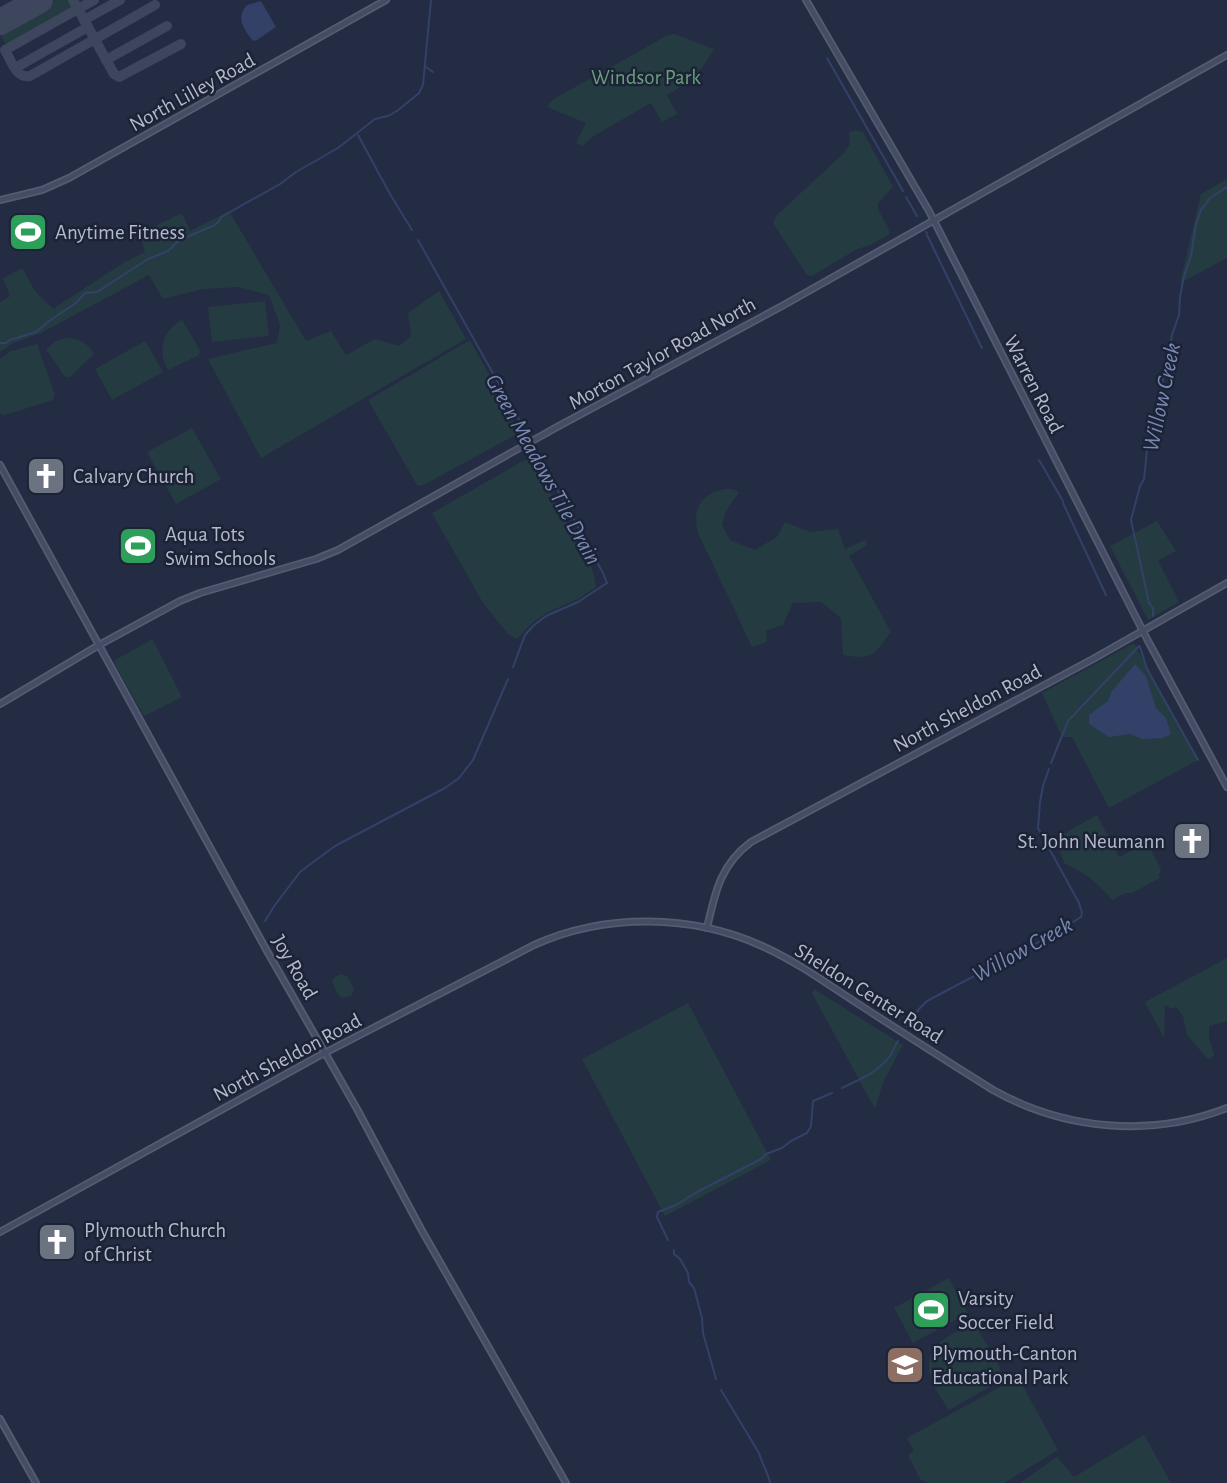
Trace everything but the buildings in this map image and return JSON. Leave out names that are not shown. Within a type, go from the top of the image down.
[{"type":"street","name":"North Lilley Road","points":[[0,200],[42,190],[69,178],[386,0]]},
{"type":"street","name":"Warren Road","points":[[806,0],[933,220],[1143,631],[1227,787]]},
{"type":"street","name":"Morton Taylor Road North","points":[[0,704],[99,645],[191,596],[338,550],[782,306],[1227,55]]},
{"type":"street","name":"Joy Road","points":[[0,465],[415,1218],[566,1483]]},
{"type":"street","name":"North Sheldon Road","points":[[707,928],[714,895],[727,866],[745,846],[1093,659],[1227,583]]},
{"type":"street","name":"Sheldon Center Road","points":[[595,927],[609,924],[675,923],[707,928],[750,941],[792,962],[1007,1098],[1060,1118],[1093,1125],[1146,1126],[1180,1122],[1227,1108]]},
{"type":"street","name":"North Sheldon Road","points":[[0,1232],[241,1098],[534,946],[549,939],[595,927]]},
{"type":"street","points":[[0,1419],[36,1483]]},
{"type":"green space","points":[[55,0],[69,0],[72,7],[31,34],[6,44],[3,41],[0,31]]},
{"type":"green space","name":"Windsor Park","points":[[675,34],[714,49],[694,76],[667,95],[677,114],[662,122],[651,103],[592,137],[582,146],[576,143],[586,123],[547,107],[552,100],[668,35]]},
{"type":"green space","points":[[849,132],[863,132],[893,187],[878,203],[889,234],[871,245],[857,249],[812,276],[807,275],[773,223],[776,216],[844,153],[850,144]]},
{"type":"green space","points":[[1227,179],[1227,258],[1180,283],[1201,194]]},
{"type":"green space","points":[[229,211],[306,341],[331,331],[346,355],[375,339],[399,346],[411,336],[408,313],[439,291],[466,339],[261,458],[208,359],[277,343],[280,325],[269,295],[238,287],[203,289],[163,299],[149,275],[0,352],[0,302],[10,296],[3,278],[22,268],[35,291],[53,309],[123,263],[145,252],[140,233],[182,213],[190,231]]},
{"type":"green space","points":[[265,301],[269,336],[212,342],[208,307]]},
{"type":"green space","points":[[182,320],[200,350],[199,355],[168,370],[163,356],[163,342],[170,330]]},
{"type":"green space","points":[[65,338],[82,341],[94,354],[70,377],[65,377],[46,349]]},
{"type":"green space","points":[[470,340],[519,433],[427,483],[417,485],[368,400]]},
{"type":"green space","points":[[145,341],[163,372],[112,400],[95,369]]},
{"type":"green space","points":[[37,344],[55,395],[53,400],[2,416],[0,359],[11,351]]},
{"type":"green space","points":[[192,428],[221,479],[176,504],[147,452]]},
{"type":"green space","points":[[530,457],[590,563],[596,587],[578,599],[546,613],[517,639],[508,634],[483,603],[432,513]]},
{"type":"green space","points":[[725,489],[739,492],[726,511],[722,525],[730,540],[755,550],[777,537],[785,522],[810,532],[838,529],[845,549],[865,540],[867,545],[849,556],[891,632],[876,651],[861,657],[843,655],[841,618],[821,602],[793,603],[783,625],[766,631],[767,642],[752,647],[696,524],[697,510],[704,499]]},
{"type":"green space","points":[[1157,521],[1176,551],[1158,561],[1179,602],[1148,620],[1110,546]]},
{"type":"green space","points":[[151,640],[182,697],[144,716],[115,665],[115,660]]},
{"type":"green space","points":[[1134,643],[1198,760],[1109,808],[1072,737],[1062,737],[1042,693]]},
{"type":"green space","points":[[1097,815],[1119,857],[1148,844],[1161,869],[1160,878],[1112,900],[1091,879],[1065,864],[1056,843],[1060,836]]},
{"type":"green space","points":[[1227,958],[1227,1021],[1209,1026],[1214,1055],[1210,1059],[1187,1035],[1183,1016],[1177,1007],[1172,1009],[1165,1005],[1164,1038],[1145,1002]]},
{"type":"green space","points":[[340,974],[347,976],[354,989],[352,995],[344,998],[339,996],[332,982]]},
{"type":"green space","points":[[814,989],[903,1045],[884,1080],[875,1109],[812,993]]},
{"type":"green space","points":[[688,1003],[771,1160],[665,1216],[582,1059]]},
{"type":"green space","name":"Varsity Soccer Field","points":[[949,1278],[968,1313],[913,1343],[894,1308]]},
{"type":"green space","points":[[974,1323],[1000,1367],[999,1375],[993,1385],[949,1410],[932,1381],[930,1359],[933,1351],[946,1338]]},
{"type":"green space","points":[[1018,1377],[1058,1450],[1004,1483],[928,1483],[920,1479],[908,1455],[914,1451],[907,1438]]},
{"type":"green space","points":[[1144,1435],[1171,1483],[1020,1483],[1057,1457],[1074,1477]]},
{"type":"water","points":[[261,1],[276,27],[253,41],[244,28],[242,14],[247,5]]},
{"type":"water","points":[[1135,664],[1146,676],[1156,708],[1166,718],[1171,734],[1163,738],[1143,739],[1129,734],[1109,737],[1089,724],[1089,715],[1108,701],[1112,691]]},
{"type":"waterway","points":[[0,343],[36,332],[76,303],[85,293],[97,292],[148,259],[168,251],[177,242],[215,225],[221,217],[338,148],[375,119],[397,111],[419,93],[423,85],[431,0]]},
{"type":"waterway","points":[[827,58],[903,191]]},
{"type":"waterway","points":[[426,67],[433,72]]},
{"type":"waterway","name":"Green Meadows Tile Drain","points":[[358,135],[412,230]]},
{"type":"waterway","name":"Willow Creek","points":[[1153,616],[1131,520],[1144,479],[1147,450],[1153,440],[1155,416],[1172,335],[1179,315],[1180,297],[1196,224],[1201,210],[1210,198],[1227,187]]},
{"type":"waterway","points":[[906,197],[917,216]]},
{"type":"waterway","points":[[927,235],[982,348]]},
{"type":"waterway","name":"Green Meadows Tile Drain","points":[[418,240],[530,439]]},
{"type":"waterway","name":"Green Meadows Tile Drain","points":[[513,667],[525,635],[533,626],[546,616],[578,602],[607,583],[533,444]]},
{"type":"waterway","points":[[1039,460],[1063,501]]},
{"type":"waterway","points":[[1063,503],[1106,595]]},
{"type":"waterway","name":"Willow Creek","points":[[1051,763],[1068,721],[1139,646]]},
{"type":"waterway","points":[[1140,647],[1147,669],[1198,760]]},
{"type":"waterway","name":"Green Meadows Tile Drain","points":[[265,921],[300,872],[335,846],[459,778],[473,760],[508,679]]},
{"type":"waterway","name":"Willow Creek","points":[[907,1026],[927,1001],[1081,917],[1079,903],[1038,828],[1040,802],[1049,769]]},
{"type":"waterway","name":"Willow Creek","points":[[842,1088],[880,1067],[898,1041]]},
{"type":"waterway","name":"Willow Creek","points":[[668,1240],[657,1217],[658,1212],[676,1205],[807,1133],[811,1126],[813,1101],[832,1093]]},
{"type":"waterway","name":"Willow Creek","points":[[674,1250],[694,1288],[716,1379]]},
{"type":"waterway","name":"Willow Creek","points":[[721,1390],[759,1453],[770,1483]]},
{"type":"taxiway","points":[[73,0],[114,74],[119,77],[181,44]]},
{"type":"taxiway","points":[[94,0],[5,50],[18,72],[30,76],[155,5]]},
{"type":"taxiway","points":[[84,20],[120,0]]},
{"type":"taxiway","points":[[106,60],[167,26]]},
{"type":"taxiway","points":[[15,68],[88,27]]},
{"type":"runway","points":[[0,22],[40,0]]},
{"type":"place","name":"Anytime Fitness","points":[[28,232]]},
{"type":"place","name":"Calvary Church","points":[[46,476]]},
{"type":"place","name":"Aqua Tots Swim Schools","points":[[138,546]]},
{"type":"place","name":"St. John Neumann","points":[[1192,841]]},
{"type":"place","name":"Plymouth Church of Christ","points":[[57,1242]]},
{"type":"place","name":"Varsity Soccer Field","points":[[931,1310]]},
{"type":"place","name":"Plymouth-Canton Educational Park","points":[[905,1365]]}]
